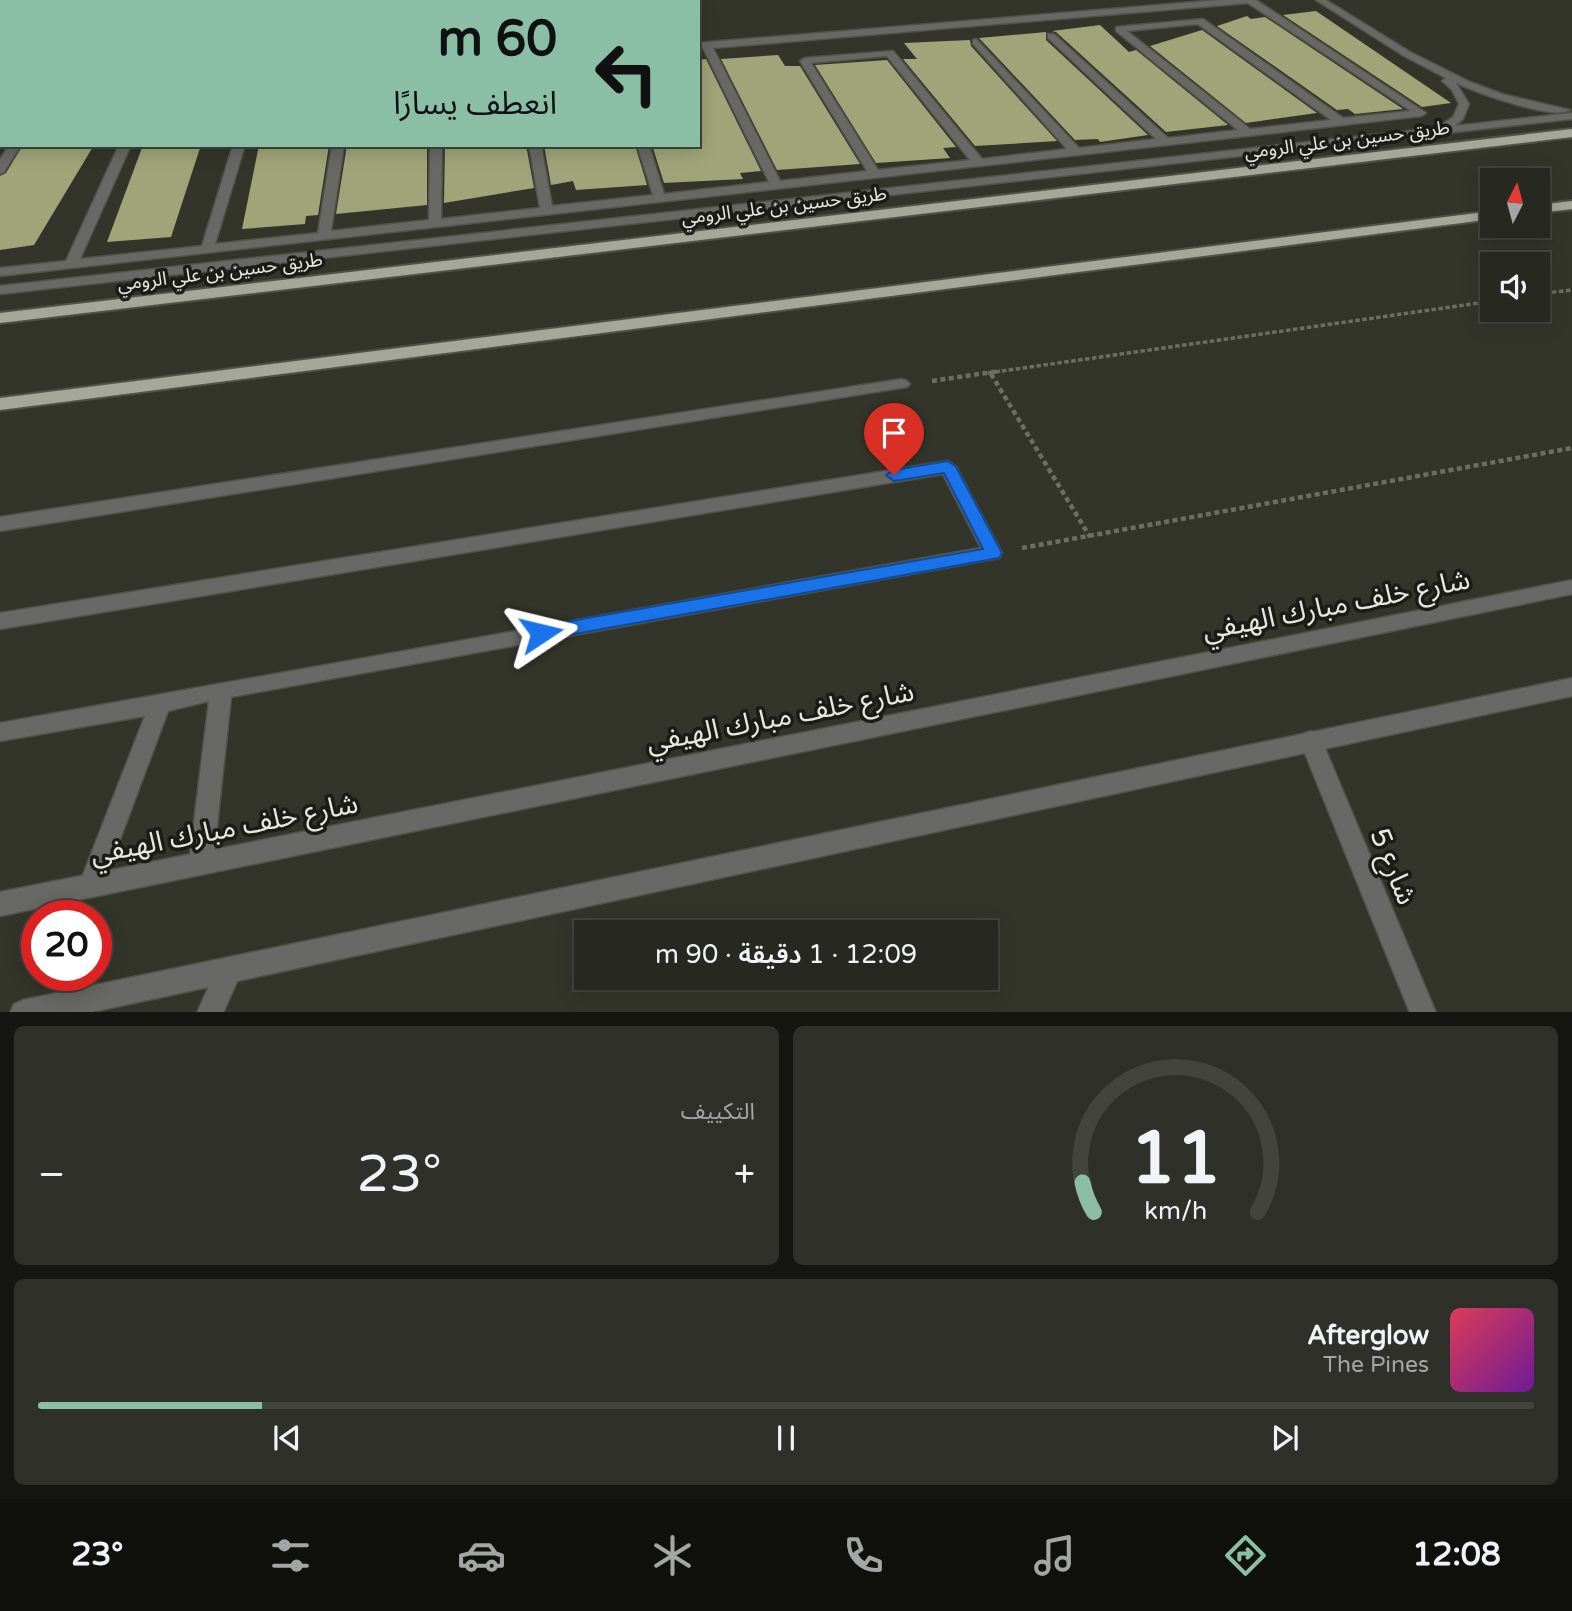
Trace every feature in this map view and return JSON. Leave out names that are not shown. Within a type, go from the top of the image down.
[{"type":"highway","name":"طريق حسين بن علي الرومي","points":[[0,317],[1572,134]]},
{"type":"highway","points":[[1550,208],[1572,205]]},
{"type":"highway","points":[[0,404],[1480,217]]},
{"type":"highway","points":[[1550,219],[1572,218]]},
{"type":"highway","points":[[1359,233],[1480,224]]},
{"type":"street","points":[[1107,0],[1121,11]]},
{"type":"street","points":[[0,272],[1421,113],[1251,0],[703,46],[776,185]]},
{"type":"street","points":[[1321,0],[1436,72],[1456,88],[1464,104],[1458,119],[1439,130]]},
{"type":"street","points":[[1248,133],[1119,29],[1200,22],[1341,122]]},
{"type":"street","points":[[1051,36],[1166,142]]},
{"type":"street","points":[[976,42],[1076,152]]},
{"type":"street","points":[[874,174],[805,61],[890,53],[979,163]]},
{"type":"street","points":[[1436,72],[1468,87],[1509,100],[1572,110]]},
{"type":"street","points":[[0,290],[1572,116]]},
{"type":"street","points":[[0,170],[14,147]]},
{"type":"street","points":[[71,264],[124,147]]},
{"type":"street","points":[[206,249],[238,147]]},
{"type":"street","points":[[324,236],[338,147]]},
{"type":"street","points":[[435,224],[436,147]]},
{"type":"street","points":[[535,147],[547,211]]},
{"type":"street","points":[[644,147],[660,199]]},
{"type":"street","points":[[0,524],[902,384]]},
{"type":"street","points":[[0,621],[948,467],[993,553],[221,690],[160,704],[0,732]]},
{"type":"street","name":"شارع خلف مبارك الهيفي","points":[[0,904],[1572,587]]},
{"type":"street","points":[[32,1012],[95,1005],[229,970],[1572,687]]},
{"type":"street","points":[[201,863],[221,690]]},
{"type":"street","points":[[91,884],[160,704]]},
{"type":"street","name":"شارع 5","points":[[1311,741],[1423,1012]]},
{"type":"street","points":[[210,1012],[229,970]]},
{"type":"path","points":[[1550,293],[1572,290]]},
{"type":"path","points":[[902,384],[991,374],[1480,303]]},
{"type":"path","points":[[991,374],[1090,537]]},
{"type":"path","points":[[993,553],[1572,448]]},
{"type":"building","points":[[1316,11],[1451,103],[1422,107],[1283,15]]},
{"type":"building","points":[[1247,16],[1251,19],[1265,17],[1403,109],[1355,114],[1348,109],[1337,110],[1217,26]]},
{"type":"building","points":[[1100,25],[1129,52],[1136,50],[1228,125],[1166,132],[1052,31]]},
{"type":"building","points":[[1202,30],[1317,113],[1246,123],[1150,46]]},
{"type":"building","points":[[1046,32],[1046,40],[1148,135],[1100,142],[1098,139],[1075,140],[979,38]]},
{"type":"building","points":[[970,40],[971,46],[1057,141],[975,146],[903,59],[917,59],[904,43]]},
{"type":"building","points":[[778,55],[785,66],[800,66],[860,164],[777,170],[721,59]]},
{"type":"building","points":[[706,59],[761,171],[740,173],[743,179],[664,183],[653,147],[700,147],[700,60]]},
{"type":"building","points":[[887,60],[956,147],[943,148],[950,158],[876,163],[815,65]]},
{"type":"building","points":[[22,147],[93,147],[34,245],[0,250],[0,176],[6,173]]},
{"type":"building","points":[[142,147],[200,147],[171,237],[107,242]]},
{"type":"building","points":[[259,147],[329,147],[318,215],[306,216],[305,224],[242,229]]},
{"type":"building","points":[[347,147],[427,147],[427,205],[336,214]]},
{"type":"building","points":[[445,147],[526,147],[534,188],[444,203]]},
{"type":"building","points":[[544,147],[636,147],[647,185],[576,190],[573,181],[551,185]]},
{"type":"route","points":[[541,633],[993,553],[948,467],[894,475]]}]
